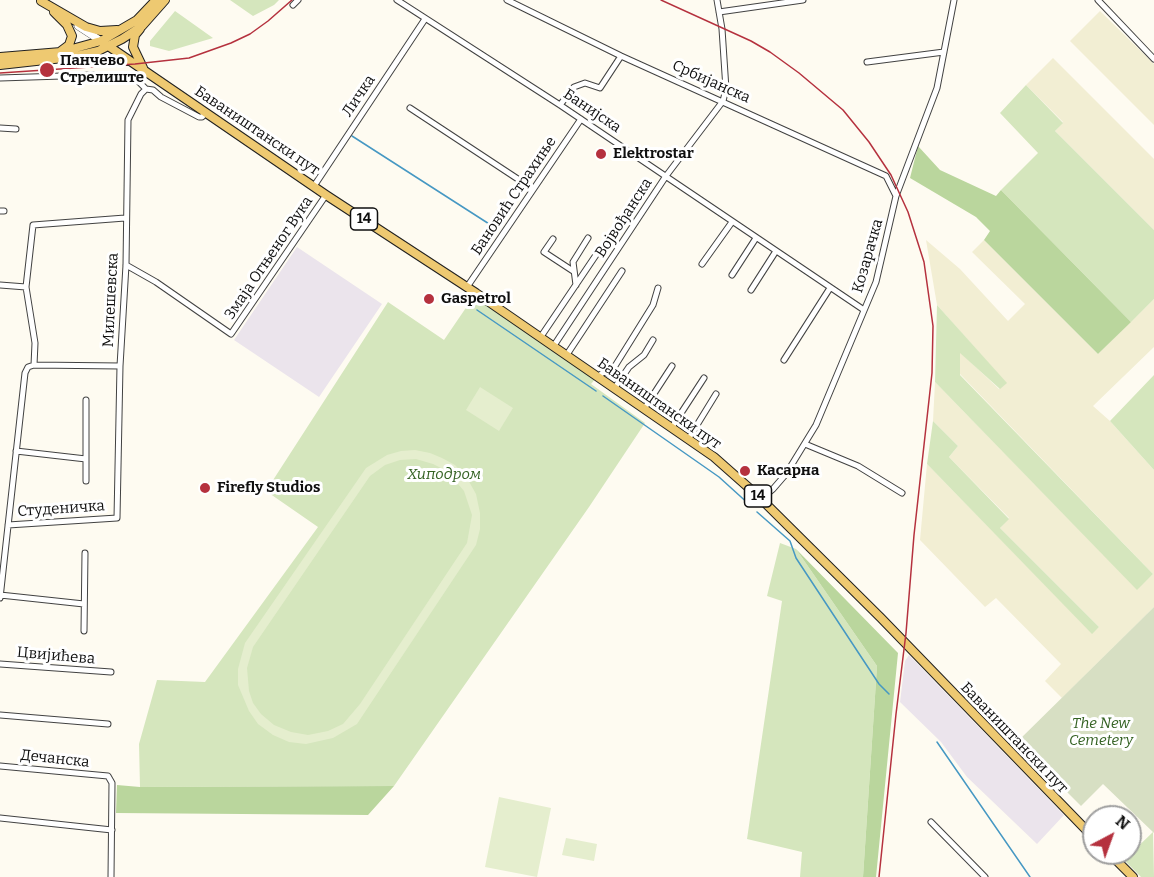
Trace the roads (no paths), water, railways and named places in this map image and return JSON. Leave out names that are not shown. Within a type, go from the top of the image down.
[{"type":"main road","points":[[0,57],[61,52],[104,44],[133,22],[156,0]]},
{"type":"main road","points":[[144,70],[134,53],[135,35],[165,0]]},
{"type":"main road","points":[[42,2],[86,27],[100,31],[117,30],[133,22]]},
{"type":"main road","points":[[42,2],[67,26],[72,36],[69,45],[61,52]]},
{"type":"main road","points":[[72,57],[142,26]]},
{"type":"main road","name":"14","points":[[104,44],[144,70]]},
{"type":"main road","points":[[0,65],[72,57],[131,62]]},
{"type":"main road","name":"Баваништански пут","points":[[144,70],[326,195],[467,287],[714,457],[881,618],[1082,826]]},
{"type":"main road","points":[[1120,865],[1131,877]]},
{"type":"street","points":[[293,5],[298,0]]},
{"type":"street","name":"Банијска","points":[[397,0],[560,105],[864,310]]},
{"type":"street","name":"Србијанска","points":[[507,0],[621,56],[886,176],[896,196]]},
{"type":"street","points":[[717,0],[722,29],[726,89],[723,101]]},
{"type":"street","points":[[719,12],[803,0]]},
{"type":"street","name":"Козарачка","points":[[760,499],[773,489],[786,474],[816,426],[876,282],[896,196],[937,88],[954,0]]},
{"type":"street","points":[[1098,0],[1154,59]]},
{"type":"street","points":[[42,2],[104,44]]},
{"type":"street","name":"Личка","points":[[314,186],[425,20]]},
{"type":"street","points":[[867,62],[944,52]]},
{"type":"street","points":[[560,105],[574,87],[585,83],[600,88],[621,56]]},
{"type":"street","points":[[0,78],[93,75],[131,78],[199,117],[206,113]]},
{"type":"street","name":"Милешевска","points":[[117,518],[120,366],[126,265],[128,120],[146,88]]},
{"type":"street","name":"Војвођанска","points":[[553,347],[666,176],[723,101]]},
{"type":"street","points":[[410,108],[533,189]]},
{"type":"street","name":"Бановић Страхиње","points":[[467,287],[581,119]]},
{"type":"street","points":[[0,128],[16,129]]},
{"type":"street","name":"Змаја Огњеног Вука","points":[[126,265],[156,282],[231,334],[326,195]]},
{"type":"street","points":[[34,365],[35,343],[26,287],[33,225],[125,218]]},
{"type":"street","points":[[702,264],[732,222]]},
{"type":"street","points":[[576,285],[573,262],[588,238]]},
{"type":"street","points":[[732,275],[756,238]]},
{"type":"street","points":[[553,239],[544,252],[573,271]]},
{"type":"street","points":[[751,290],[776,251]]},
{"type":"street","points":[[540,338],[598,252]]},
{"type":"street","points":[[566,356],[622,271]]},
{"type":"street","points":[[0,285],[26,287]]},
{"type":"street","points":[[597,377],[604,372],[609,374],[615,366],[653,305],[658,288]]},
{"type":"street","points":[[784,360],[830,288]]},
{"type":"street","points":[[614,389],[629,367],[644,355],[653,340]]},
{"type":"street","points":[[84,604],[0,597],[25,373],[34,365],[120,366]]},
{"type":"street","points":[[644,409],[672,366]]},
{"type":"street","points":[[672,427],[704,378]]},
{"type":"street","points":[[689,438],[716,394]]},
{"type":"street","points":[[86,400],[86,482]]},
{"type":"street","points":[[805,444],[858,466],[902,493]]},
{"type":"street","points":[[16,451],[86,459]]},
{"type":"street","points":[[0,512],[9,513]]},
{"type":"street","name":"Студеничка","points":[[8,525],[117,518]]},
{"type":"street","points":[[84,631],[86,553]]},
{"type":"street","name":"Цвијићева","points":[[0,664],[111,672]]},
{"type":"street","points":[[0,715],[108,724]]},
{"type":"street","name":"Дечанска","points":[[0,766],[108,776],[112,783],[112,830]]},
{"type":"street","points":[[0,818],[112,830],[111,877]]},
{"type":"street","points":[[931,822],[985,877]]},
{"type":"waterway","points":[[352,136],[497,229]]},
{"type":"waterway","points":[[477,310],[596,391]]},
{"type":"waterway","points":[[603,396],[719,477],[751,506]]},
{"type":"waterway","points":[[757,512],[790,541],[796,558],[879,684],[889,694]]},
{"type":"waterway","points":[[937,742],[1030,877]]},
{"type":"railway","points":[[0,73],[189,58],[250,34],[292,0]]},
{"type":"railway","points":[[661,0],[770,52],[843,110],[869,142],[891,175],[908,212],[924,262],[933,326],[932,373],[879,877]]},
{"type":"place","name":"Панчево Стрелиште","points":[[47,70]]},
{"type":"place","name":"Elektrostar","points":[[601,154]]},
{"type":"place","name":"Gaspetrol","points":[[429,299]]},
{"type":"place","name":"Касарна","points":[[745,471]]},
{"type":"place","name":"Firefly Studios","points":[[205,488]]},
{"type":"park label","name":"Хиподром","points":[[444,475]]},
{"type":"park label","name":"The New Cemetery","points":[[1101,732]]}]
